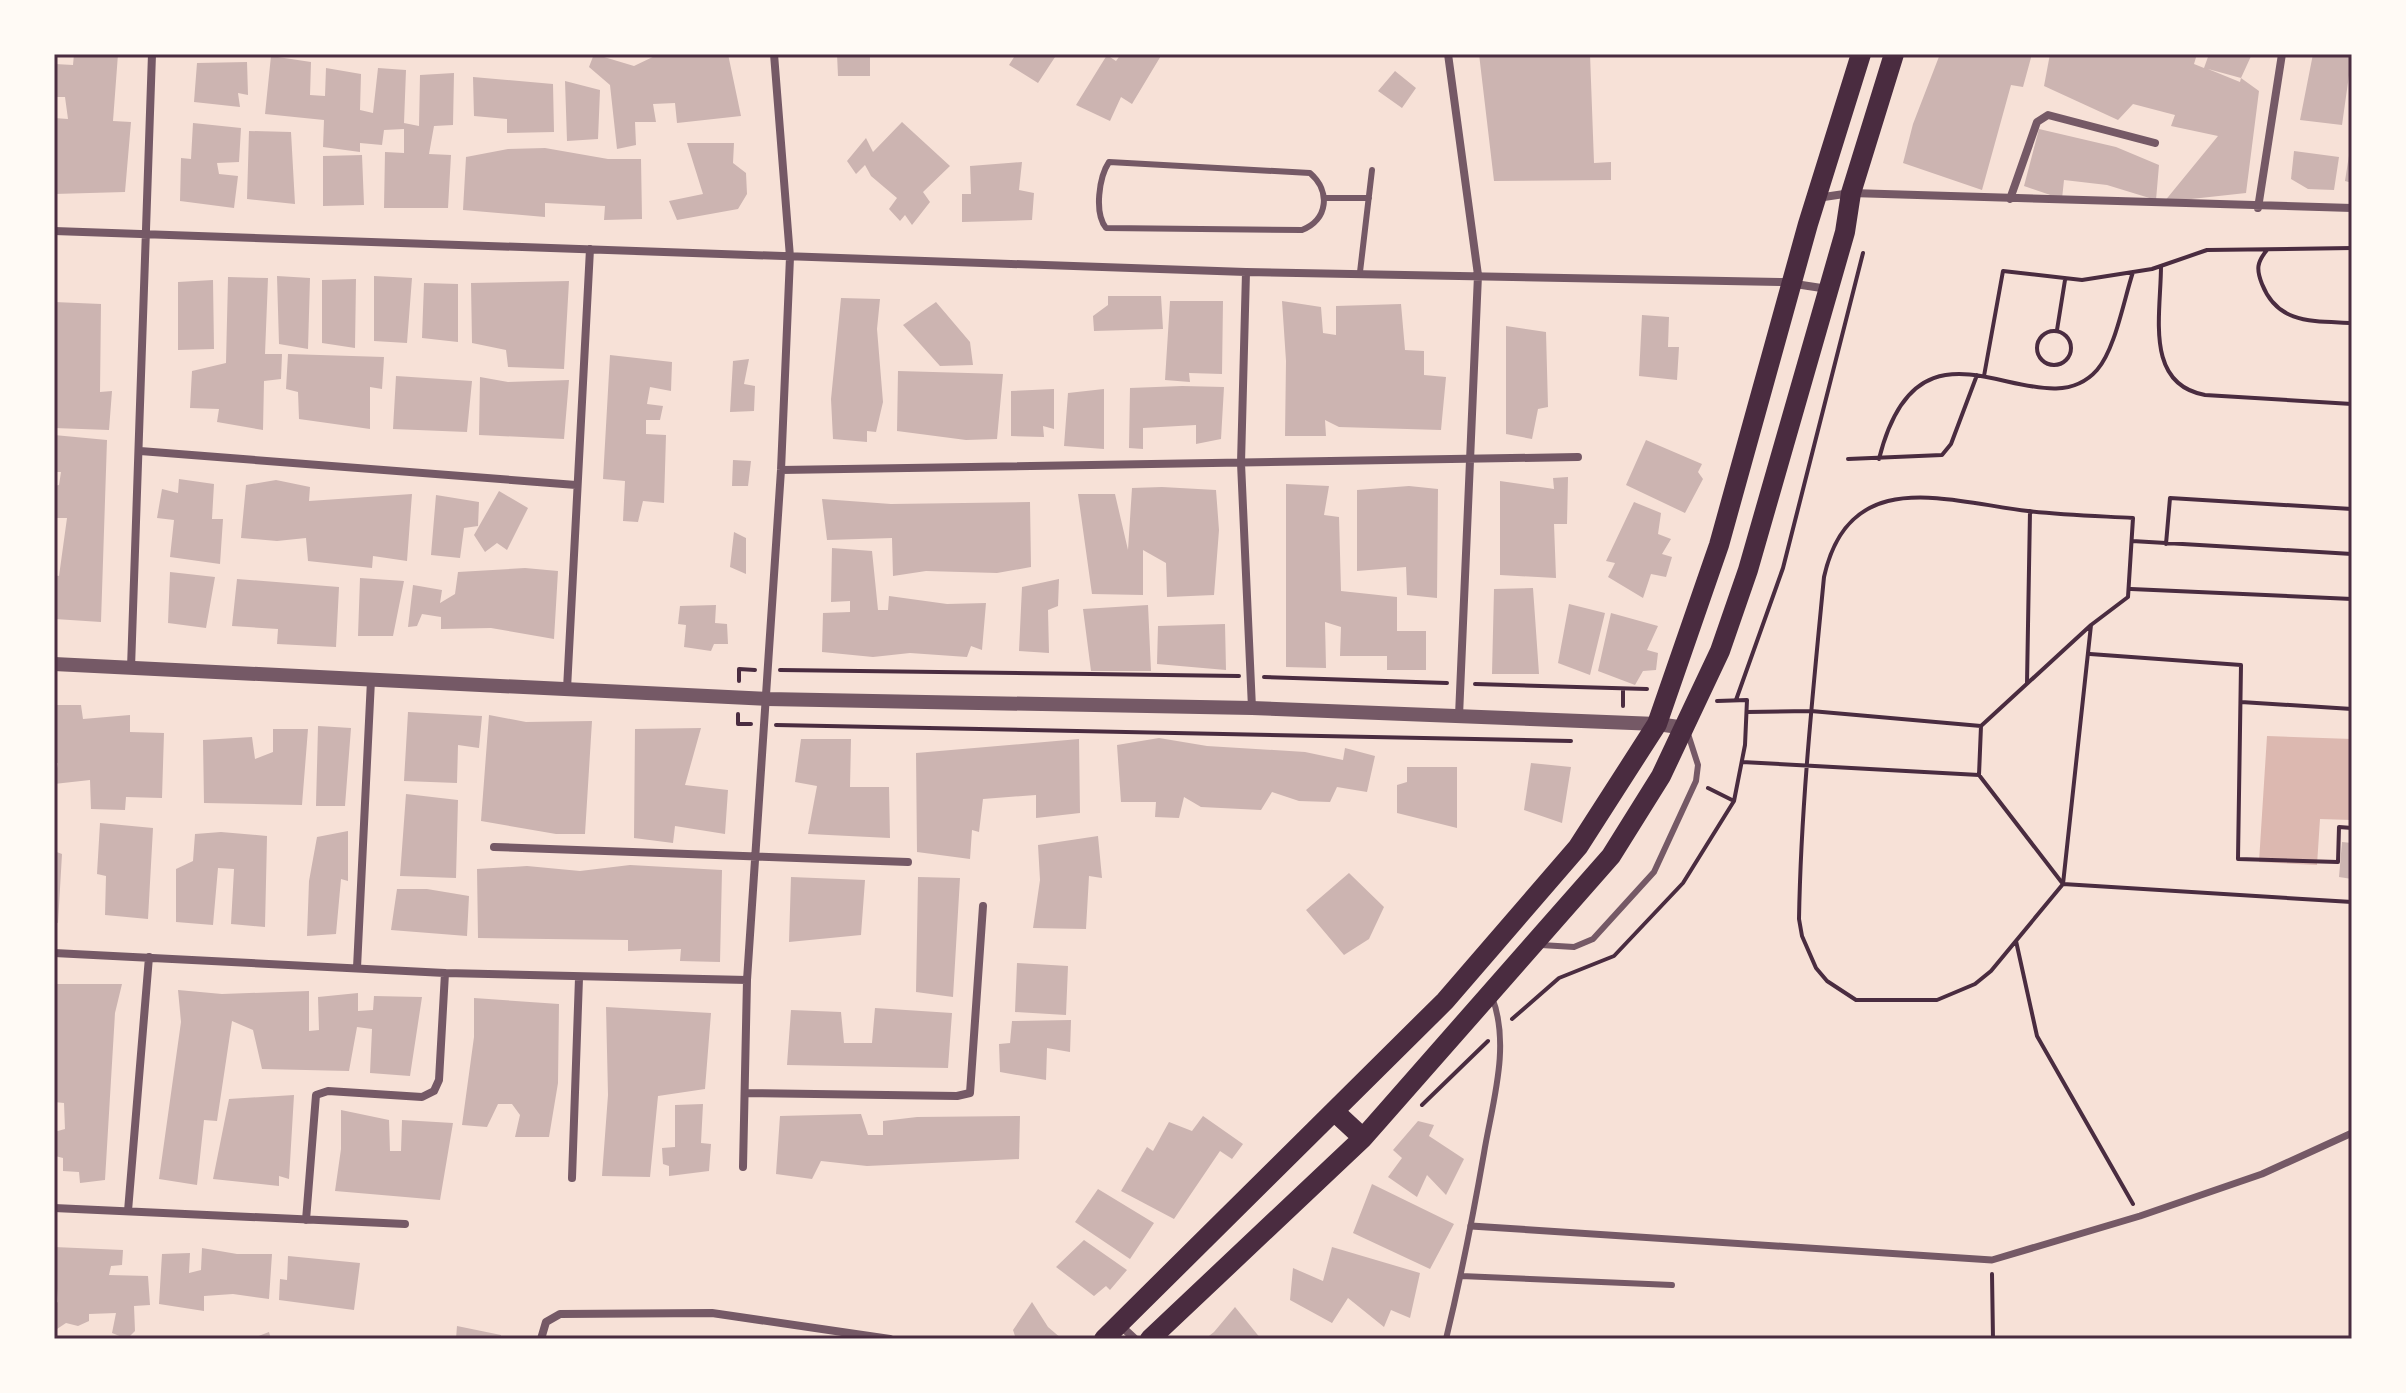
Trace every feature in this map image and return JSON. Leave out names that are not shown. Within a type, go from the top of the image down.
[{"type":"main road","points":[[1104,1339],[1445,1001],[1578,847],[1657,724],[1671,692],[1719,545],[1791,284],[1861,54]]},
{"type":"main road","points":[[1150,1339],[1363,1138],[1611,856],[1661,776],[1698,701],[1748,570],[1845,232],[1851,193],[1894,54]]},
{"type":"main road","points":[[1445,1001],[1465,1021]]},
{"type":"main road","points":[[1335,1112],[1363,1138]]},
{"type":"street","points":[[131,668],[152,54]]},
{"type":"street","points":[[743,1167],[747,980],[781,470],[790,257],[774,54]]},
{"type":"street","points":[[1448,54],[1478,275],[1459,716]]},
{"type":"street","points":[[2258,208],[2282,54]]},
{"type":"street","points":[[2010,199],[2037,122],[2048,115],[2155,143]]},
{"type":"street","points":[[1816,198],[1851,193],[2258,208],[2352,208]]},
{"type":"street","points":[[54,231],[1246,272],[1360,272],[1791,284],[1828,289]]},
{"type":"street","points":[[567,689],[590,249]]},
{"type":"street","points":[[1246,272],[1241,463],[1252,708]]},
{"type":"street","points":[[140,451],[576,485]]},
{"type":"street","points":[[781,470],[1578,457]]},
{"type":"street","points":[[54,664],[739,698],[1252,708],[1657,724],[1686,728]]},
{"type":"street","points":[[357,968],[371,680]]},
{"type":"street","points":[[494,847],[908,862]]},
{"type":"street","points":[[745,1093],[957,1096],[970,1093],[983,906]]},
{"type":"street","points":[[54,953],[445,973],[747,980]]},
{"type":"street","points":[[128,1211],[149,957]]},
{"type":"street","points":[[306,1220],[316,1095],[328,1091],[422,1097],[434,1091],[439,1080],[445,973]]},
{"type":"street","points":[[572,1178],[579,978]]},
{"type":"street","points":[[1471,1226],[1992,1260],[2140,1216],[2262,1174],[2352,1133]]},
{"type":"street","points":[[54,1208],[405,1224]]},
{"type":"street","points":[[541,1339],[546,1322],[560,1314],[686,1313],[742,1316],[890,1339]]},
{"type":"street","points":[[1119,1324],[1135,1339]]},
{"type":"lane","points":[[1109,162],[1310,173],[1320,181],[1326,198],[1320,217],[1313,226],[1302,230],[1106,228],[1100,220],[1102,182],[1109,162]]},
{"type":"lane","points":[[1360,272],[1372,170]]},
{"type":"lane","points":[[1326,198],[1369,198]]},
{"type":"lane","points":[[1534,944],[1574,947],[1593,939],[1654,872],[1696,781],[1698,765],[1686,728]]},
{"type":"lane","points":[[1446,1339],[1471,1226],[1497,1074],[1499,1030],[1490,993]]},
{"type":"lane","points":[[1461,1276],[1672,1285]]},
{"type":"path","points":[[2268,248],[2260,258],[2258,272],[2273,305],[2292,318],[2352,323]]},
{"type":"path","points":[[1984,376],[2003,271],[2065,280],[2093,280],[2161,266],[2207,250],[2352,248]]},
{"type":"path","points":[[1736,700],[1783,568],[1863,252]]},
{"type":"path","points":[[2161,266],[2161,352],[2164,369],[2174,383],[2188,392],[2205,395],[2352,404]]},
{"type":"path","points":[[1879,459],[1893,417],[1907,395],[1939,378],[1977,374],[2057,389],[2090,377],[2105,359],[2133,272]]},
{"type":"path","points":[[2057,330],[2065,280]]},
{"type":"path","points":[[2057,330],[2064,333],[2072,345],[2068,359],[2055,366],[2041,360],[2037,347],[2043,334],[2057,330]]},
{"type":"path","points":[[1848,459],[1942,455],[1951,444],[1977,374]]},
{"type":"path","points":[[2091,625],[2063,884],[1975,984],[1937,1000],[1856,1000],[1827,981],[1808,953],[1799,919],[1805,766],[1824,577],[1833,546],[1852,520],[1888,499],[1910,495],[2030,511],[2133,518],[2131,589],[2122,604],[2091,625],[1981,726],[1979,775],[2063,884],[2352,902]]},
{"type":"path","points":[[2166,544],[2170,498],[2352,509]]},
{"type":"path","points":[[2027,683],[2030,511]]},
{"type":"path","points":[[2132,541],[2352,554]]},
{"type":"path","points":[[2131,589],[2352,599]]},
{"type":"path","points":[[2090,654],[2241,665],[2238,859],[2338,862],[2339,827],[2352,828]]},
{"type":"path","points":[[1575,741],[738,724],[739,669],[1251,676],[1671,692]]},
{"type":"path","points":[[1422,1105],[1499,1030],[1559,978],[1614,956],[1683,883],[1734,801],[1747,712],[1747,700],[1698,701]]},
{"type":"path","points":[[2241,702],[2352,709]]},
{"type":"path","points":[[1747,712],[1811,711],[1981,726]]},
{"type":"path","points":[[1742,762],[1979,775]]},
{"type":"path","points":[[1696,781],[1734,801]]},
{"type":"path","points":[[2016,941],[2037,1036],[2140,1216]]},
{"type":"path","points":[[1992,1260],[1993,1339]]},
{"type":"shaded area","points":[[2267,736],[2352,739],[2352,820],[2320,819],[2317,865],[2259,862]]},
{"type":"building","points":[[74,54],[118,54],[113,121],[131,122],[125,192],[54,194],[54,118],[68,119],[65,97],[54,97],[55,64],[73,65]]},
{"type":"building","points":[[594,54],[634,66],[659,54],[728,54],[741,116],[677,123],[675,103],[653,104],[656,122],[635,122],[636,145],[617,149],[610,85],[589,67]]},
{"type":"building","points":[[837,54],[870,54],[870,76],[838,76]]},
{"type":"building","points":[[1016,54],[1057,54],[1038,83],[1009,65]]},
{"type":"building","points":[[1121,54],[1162,54],[1132,104],[1121,97],[1110,121],[1076,105],[1107,55],[1116,61]]},
{"type":"building","points":[[1479,54],[1590,54],[1594,163],[1611,162],[1611,180],[1494,181]]},
{"type":"building","points":[[1940,54],[2032,54],[2023,87],[2011,85],[1982,190],[1903,163],[1913,124]]},
{"type":"building","points":[[2050,54],[2197,54],[2194,64],[2204,68],[2209,54],[2252,54],[2241,78],[2259,91],[2246,193],[2164,202],[2218,136],[2171,126],[2175,115],[2133,104],[2118,120],[2044,86]],"holes":[[[2208,69],[2241,78],[2240,82]]]},
{"type":"building","points":[[2313,54],[2352,54],[2342,125],[2300,120]]},
{"type":"building","points":[[271,56],[311,62],[310,95],[325,96],[326,68],[361,74],[360,110],[373,113],[378,68],[406,70],[404,123],[419,126],[420,75],[454,73],[453,125],[434,126],[429,154],[451,155],[448,208],[384,208],[385,152],[404,153],[404,129],[384,130],[382,145],[360,143],[360,152],[323,147],[324,120],[265,114]]},
{"type":"building","points":[[247,62],[248,95],[238,93],[240,107],[194,102],[197,63]]},
{"type":"building","points":[[1395,71],[1416,88],[1402,108],[1378,91]]},
{"type":"building","points":[[473,77],[553,84],[554,132],[507,133],[507,119],[474,116]]},
{"type":"building","points":[[565,81],[600,90],[598,139],[567,141]]},
{"type":"building","points":[[902,122],[950,166],[923,192],[930,202],[912,225],[905,215],[900,221],[889,209],[897,198],[871,176],[865,165],[856,174],[847,161],[866,138],[873,152]]},
{"type":"building","points":[[193,123],[241,128],[239,162],[217,163],[219,174],[238,176],[234,208],[180,201],[181,158],[191,159]]},
{"type":"building","points":[[2039,129],[2116,147],[2159,165],[2156,200],[2107,185],[2064,180],[2062,199],[2024,186]]},
{"type":"building","points":[[249,131],[291,132],[295,204],[247,199]]},
{"type":"building","points":[[687,143],[734,143],[733,163],[746,173],[747,194],[738,209],[677,220],[669,201],[703,194]]},
{"type":"building","points":[[545,148],[608,159],[641,159],[642,219],[604,220],[605,206],[545,203],[545,217],[463,210],[466,157],[508,149]]},
{"type":"building","points":[[2352,149],[2352,183],[2345,181]]},
{"type":"building","points":[[2294,151],[2339,157],[2334,190],[2308,189],[2291,179]]},
{"type":"building","points":[[362,155],[364,205],[323,206],[323,156]]},
{"type":"building","points":[[1022,162],[1019,190],[1034,193],[1032,220],[962,222],[962,194],[971,194],[970,166]]},
{"type":"building","points":[[277,276],[310,278],[308,349],[279,344]]},
{"type":"building","points":[[374,276],[412,278],[407,343],[374,341]]},
{"type":"building","points":[[228,277],[268,278],[265,354],[282,354],[281,379],[264,381],[263,430],[217,422],[219,409],[190,408],[192,371],[226,363]]},
{"type":"building","points":[[356,279],[355,348],[322,343],[322,280]]},
{"type":"building","points":[[213,280],[214,349],[178,350],[178,282]]},
{"type":"building","points":[[569,281],[564,369],[508,367],[506,350],[472,343],[471,283]]},
{"type":"building","points":[[424,283],[458,284],[458,342],[422,338]]},
{"type":"building","points":[[1108,296],[1161,296],[1163,329],[1094,331],[1093,316],[1108,305]]},
{"type":"building","points":[[841,298],[880,299],[877,329],[883,402],[876,432],[867,431],[867,442],[833,439],[831,399]]},
{"type":"building","points":[[1170,301],[1223,301],[1222,374],[1189,373],[1190,382],[1165,380]]},
{"type":"building","points":[[1282,301],[1321,307],[1323,333],[1336,335],[1336,306],[1401,304],[1405,350],[1424,351],[1424,375],[1446,377],[1441,430],[1339,427],[1325,420],[1326,436],[1285,436],[1286,361]]},
{"type":"building","points":[[54,302],[101,304],[100,392],[112,391],[109,430],[54,428]]},
{"type":"building","points":[[936,302],[970,342],[973,365],[940,366],[903,325]]},
{"type":"building","points":[[1642,315],[1669,317],[1668,347],[1679,347],[1677,380],[1639,376]]},
{"type":"building","points":[[1506,326],[1546,332],[1548,407],[1538,409],[1532,439],[1506,434]]},
{"type":"building","points":[[288,354],[384,357],[382,389],[370,387],[370,429],[299,419],[298,392],[286,389]]},
{"type":"building","points":[[610,355],[672,362],[671,391],[650,387],[647,404],[663,406],[660,420],[646,420],[646,434],[666,435],[664,503],[643,501],[638,522],[623,521],[625,481],[603,479]]},
{"type":"building","points":[[749,359],[744,384],[755,386],[754,411],[730,412],[733,361]]},
{"type":"building","points":[[898,371],[1003,374],[997,439],[966,440],[897,431]]},
{"type":"building","points":[[396,376],[472,381],[467,432],[393,429]]},
{"type":"building","points":[[480,377],[508,382],[569,380],[564,439],[479,435]]},
{"type":"building","points":[[1224,387],[1221,439],[1196,444],[1196,425],[1143,428],[1143,449],[1129,448],[1130,388]]},
{"type":"building","points":[[1054,389],[1054,429],[1043,426],[1044,437],[1011,436],[1011,391]]},
{"type":"building","points":[[1104,389],[1104,449],[1064,446],[1068,393]]},
{"type":"building","points":[[54,435],[107,440],[101,622],[55,619],[54,575],[59,576],[67,518],[54,518],[54,486],[59,485],[61,472],[54,472]]},
{"type":"building","points":[[1646,440],[1702,464],[1698,472],[1703,479],[1685,513],[1626,485]]},
{"type":"building","points":[[733,460],[751,461],[748,486],[732,486]]},
{"type":"building","points":[[1568,477],[1567,524],[1554,524],[1556,578],[1500,575],[1500,481],[1554,489],[1553,478]]},
{"type":"building","points":[[179,479],[214,484],[212,519],[223,519],[220,564],[170,557],[174,520],[157,518],[162,489],[178,493]]},
{"type":"building","points":[[276,480],[310,487],[309,501],[412,494],[407,561],[373,556],[372,568],[308,561],[306,538],[277,541],[241,538],[246,485]]},
{"type":"building","points":[[1286,484],[1329,486],[1324,515],[1339,517],[1341,591],[1397,597],[1397,631],[1426,631],[1426,670],[1387,670],[1387,656],[1340,656],[1341,627],[1325,622],[1326,668],[1286,667]]},
{"type":"building","points":[[1409,486],[1438,489],[1437,598],[1407,595],[1406,567],[1357,571],[1357,490]]},
{"type":"building","points":[[1132,488],[1216,490],[1219,530],[1214,595],[1167,597],[1166,563],[1143,550],[1143,595],[1092,594],[1078,494],[1115,494],[1128,550]]},
{"type":"building","points":[[499,491],[528,508],[507,550],[497,543],[485,552],[474,535]]},
{"type":"building","points":[[436,495],[479,502],[478,526],[464,528],[460,558],[431,555]]},
{"type":"building","points":[[822,499],[891,504],[1030,502],[1031,567],[997,573],[926,571],[893,576],[892,538],[827,540]]},
{"type":"building","points":[[1634,502],[1661,513],[1658,534],[1671,539],[1662,554],[1672,557],[1666,577],[1651,574],[1643,598],[1608,577],[1615,563],[1606,561]]},
{"type":"building","points":[[734,532],[746,538],[746,574],[730,567]]},
{"type":"building","points":[[832,548],[872,551],[878,610],[888,610],[889,596],[947,604],[986,603],[982,650],[971,646],[967,657],[910,653],[873,657],[822,652],[823,613],[850,612],[850,601],[831,602]]},
{"type":"building","points":[[525,568],[558,571],[554,639],[491,628],[441,629],[441,617],[422,614],[417,626],[408,627],[413,585],[442,590],[440,603],[455,594],[458,572]]},
{"type":"building","points":[[170,572],[215,577],[206,628],[168,623]]},
{"type":"building","points":[[360,578],[404,581],[393,636],[358,636]]},
{"type":"building","points":[[237,579],[339,587],[336,647],[277,644],[278,629],[232,626]]},
{"type":"building","points":[[1059,579],[1058,606],[1048,610],[1049,653],[1019,651],[1022,587]]},
{"type":"building","points":[[1533,588],[1539,674],[1492,674],[1494,589]]},
{"type":"building","points":[[1569,604],[1605,613],[1590,675],[1558,663]]},
{"type":"building","points":[[716,605],[715,623],[727,624],[728,644],[714,644],[711,651],[684,647],[686,625],[678,624],[680,606]]},
{"type":"building","points":[[1148,605],[1151,671],[1091,671],[1083,609]]},
{"type":"building","points":[[1611,613],[1658,626],[1647,650],[1658,653],[1656,670],[1643,671],[1635,685],[1598,671]]},
{"type":"building","points":[[1225,624],[1226,670],[1157,664],[1158,626]]},
{"type":"building","points":[[54,705],[81,705],[83,719],[130,715],[130,732],[164,733],[162,798],[126,797],[125,810],[91,809],[90,780],[54,784],[58,763],[54,764]]},
{"type":"building","points":[[408,712],[482,716],[479,748],[458,745],[457,783],[404,781]]},
{"type":"building","points":[[489,715],[526,722],[592,721],[585,834],[556,834],[481,821]]},
{"type":"building","points":[[318,726],[351,728],[345,806],[316,806]]},
{"type":"building","points":[[701,728],[685,785],[728,790],[725,834],[675,826],[673,843],[634,838],[635,729]]},
{"type":"building","points":[[273,729],[308,729],[302,805],[204,803],[203,740],[252,737],[255,759],[273,752]]},
{"type":"building","points":[[1159,738],[1207,746],[1305,752],[1343,760],[1345,748],[1375,756],[1367,792],[1337,787],[1330,802],[1299,801],[1272,792],[1261,810],[1201,807],[1184,797],[1179,818],[1155,817],[1156,802],[1121,802],[1117,745]]},
{"type":"building","points":[[801,739],[851,739],[850,787],[889,787],[890,838],[808,834],[817,786],[795,782]]},
{"type":"building","points":[[1079,739],[1080,813],[1036,818],[1036,795],[983,799],[979,832],[972,830],[970,859],[917,852],[916,753]]},
{"type":"building","points":[[1531,763],[1571,767],[1562,823],[1524,810]]},
{"type":"building","points":[[1407,767],[1457,767],[1457,828],[1397,813],[1397,785],[1407,782]]},
{"type":"building","points":[[406,794],[458,800],[456,878],[400,876]]},
{"type":"building","points":[[100,823],[153,828],[148,919],[105,915],[106,876],[97,874]]},
{"type":"building","points":[[348,831],[348,881],[341,879],[336,934],[307,936],[309,881],[317,837]]},
{"type":"building","points":[[221,832],[267,836],[265,927],[231,924],[234,869],[218,868],[213,925],[176,922],[176,869],[193,861],[195,834]]},
{"type":"building","points":[[1098,836],[1102,878],[1089,876],[1086,929],[1033,928],[1040,880],[1038,845]]},
{"type":"building","points":[[2342,842],[2352,843],[2352,879],[2339,877]]},
{"type":"building","points":[[54,851],[62,854],[58,923],[54,922]]},
{"type":"building","points":[[630,865],[722,870],[720,962],[680,961],[681,949],[628,951],[628,940],[478,938],[477,869],[527,866],[580,871]]},
{"type":"building","points":[[1349,873],[1384,907],[1369,939],[1344,955],[1306,910]]},
{"type":"building","points":[[791,877],[865,880],[861,935],[789,942]]},
{"type":"building","points":[[918,877],[960,878],[953,997],[916,992]]},
{"type":"building","points":[[397,889],[427,889],[469,896],[467,936],[391,930]]},
{"type":"building","points":[[1017,963],[1068,966],[1066,1015],[1015,1012]]},
{"type":"building","points":[[54,984],[122,984],[115,1013],[105,1180],[80,1183],[79,1172],[63,1171],[63,1158],[55,1156],[54,1132],[65,1129],[64,1103],[54,1102]]},
{"type":"building","points":[[178,990],[222,994],[309,991],[309,1031],[319,1030],[318,997],[358,993],[358,1011],[373,1010],[374,996],[422,997],[410,1076],[370,1073],[372,1029],[357,1027],[349,1071],[262,1069],[253,1030],[232,1021],[217,1121],[204,1120],[197,1185],[159,1179],[181,1022]]},
{"type":"building","points":[[474,998],[559,1004],[558,1083],[549,1137],[515,1137],[520,1115],[512,1104],[498,1104],[487,1127],[462,1125],[474,1037]]},
{"type":"building","points":[[606,1007],[711,1013],[705,1089],[658,1096],[650,1177],[602,1176],[608,1095]]},
{"type":"building","points":[[875,1008],[952,1013],[948,1068],[787,1065],[791,1010],[841,1012],[844,1043],[872,1043]]},
{"type":"building","points":[[1071,1020],[1070,1052],[1047,1048],[1046,1080],[1000,1072],[999,1044],[1010,1043],[1012,1021]]},
{"type":"building","points":[[294,1095],[289,1179],[279,1176],[279,1186],[213,1179],[229,1099]]},
{"type":"building","points":[[703,1104],[701,1143],[711,1144],[709,1171],[669,1176],[669,1166],[663,1164],[662,1148],[675,1147],[675,1105]]},
{"type":"building","points":[[341,1110],[389,1120],[390,1151],[401,1151],[402,1120],[453,1123],[440,1200],[335,1191],[341,1149]]},
{"type":"building","points":[[861,1114],[868,1135],[883,1135],[883,1121],[917,1117],[1020,1116],[1019,1159],[867,1166],[821,1161],[812,1179],[776,1174],[780,1116]]},
{"type":"building","points":[[1203,1116],[1243,1144],[1232,1159],[1220,1151],[1174,1219],[1121,1191],[1147,1147],[1153,1151],[1169,1122],[1192,1131]]},
{"type":"building","points":[[1418,1121],[1434,1125],[1429,1136],[1464,1159],[1446,1195],[1427,1175],[1417,1197],[1388,1177],[1402,1158],[1393,1150]]},
{"type":"building","points":[[1372,1184],[1454,1224],[1430,1269],[1353,1233]]},
{"type":"building","points":[[1098,1189],[1154,1223],[1130,1259],[1075,1222]]},
{"type":"building","points":[[1084,1240],[1127,1270],[1110,1290],[1106,1286],[1094,1296],[1056,1267]]},
{"type":"building","points":[[54,1247],[123,1250],[122,1265],[111,1266],[109,1275],[148,1276],[150,1305],[134,1306],[135,1331],[127,1339],[112,1333],[116,1313],[89,1314],[89,1321],[78,1326],[66,1323],[54,1331],[54,1304],[58,1302]]},
{"type":"building","points":[[1332,1247],[1420,1273],[1410,1318],[1391,1310],[1384,1327],[1348,1298],[1332,1323],[1290,1300],[1293,1268],[1323,1281]]},
{"type":"building","points":[[202,1248],[237,1254],[272,1254],[269,1299],[233,1294],[204,1296],[204,1311],[159,1304],[162,1254],[190,1253],[189,1273],[201,1270]]},
{"type":"building","points":[[288,1256],[360,1263],[354,1310],[279,1300],[280,1279],[287,1280]]},
{"type":"building","points":[[1032,1302],[1048,1327],[1062,1339],[1016,1339],[1013,1330]]},
{"type":"building","points":[[1235,1307],[1261,1339],[1205,1339],[1214,1332]]},
{"type":"building","points":[[457,1326],[501,1335],[501,1339],[456,1339]]},
{"type":"building","points":[[269,1332],[271,1339],[251,1339]]}]
